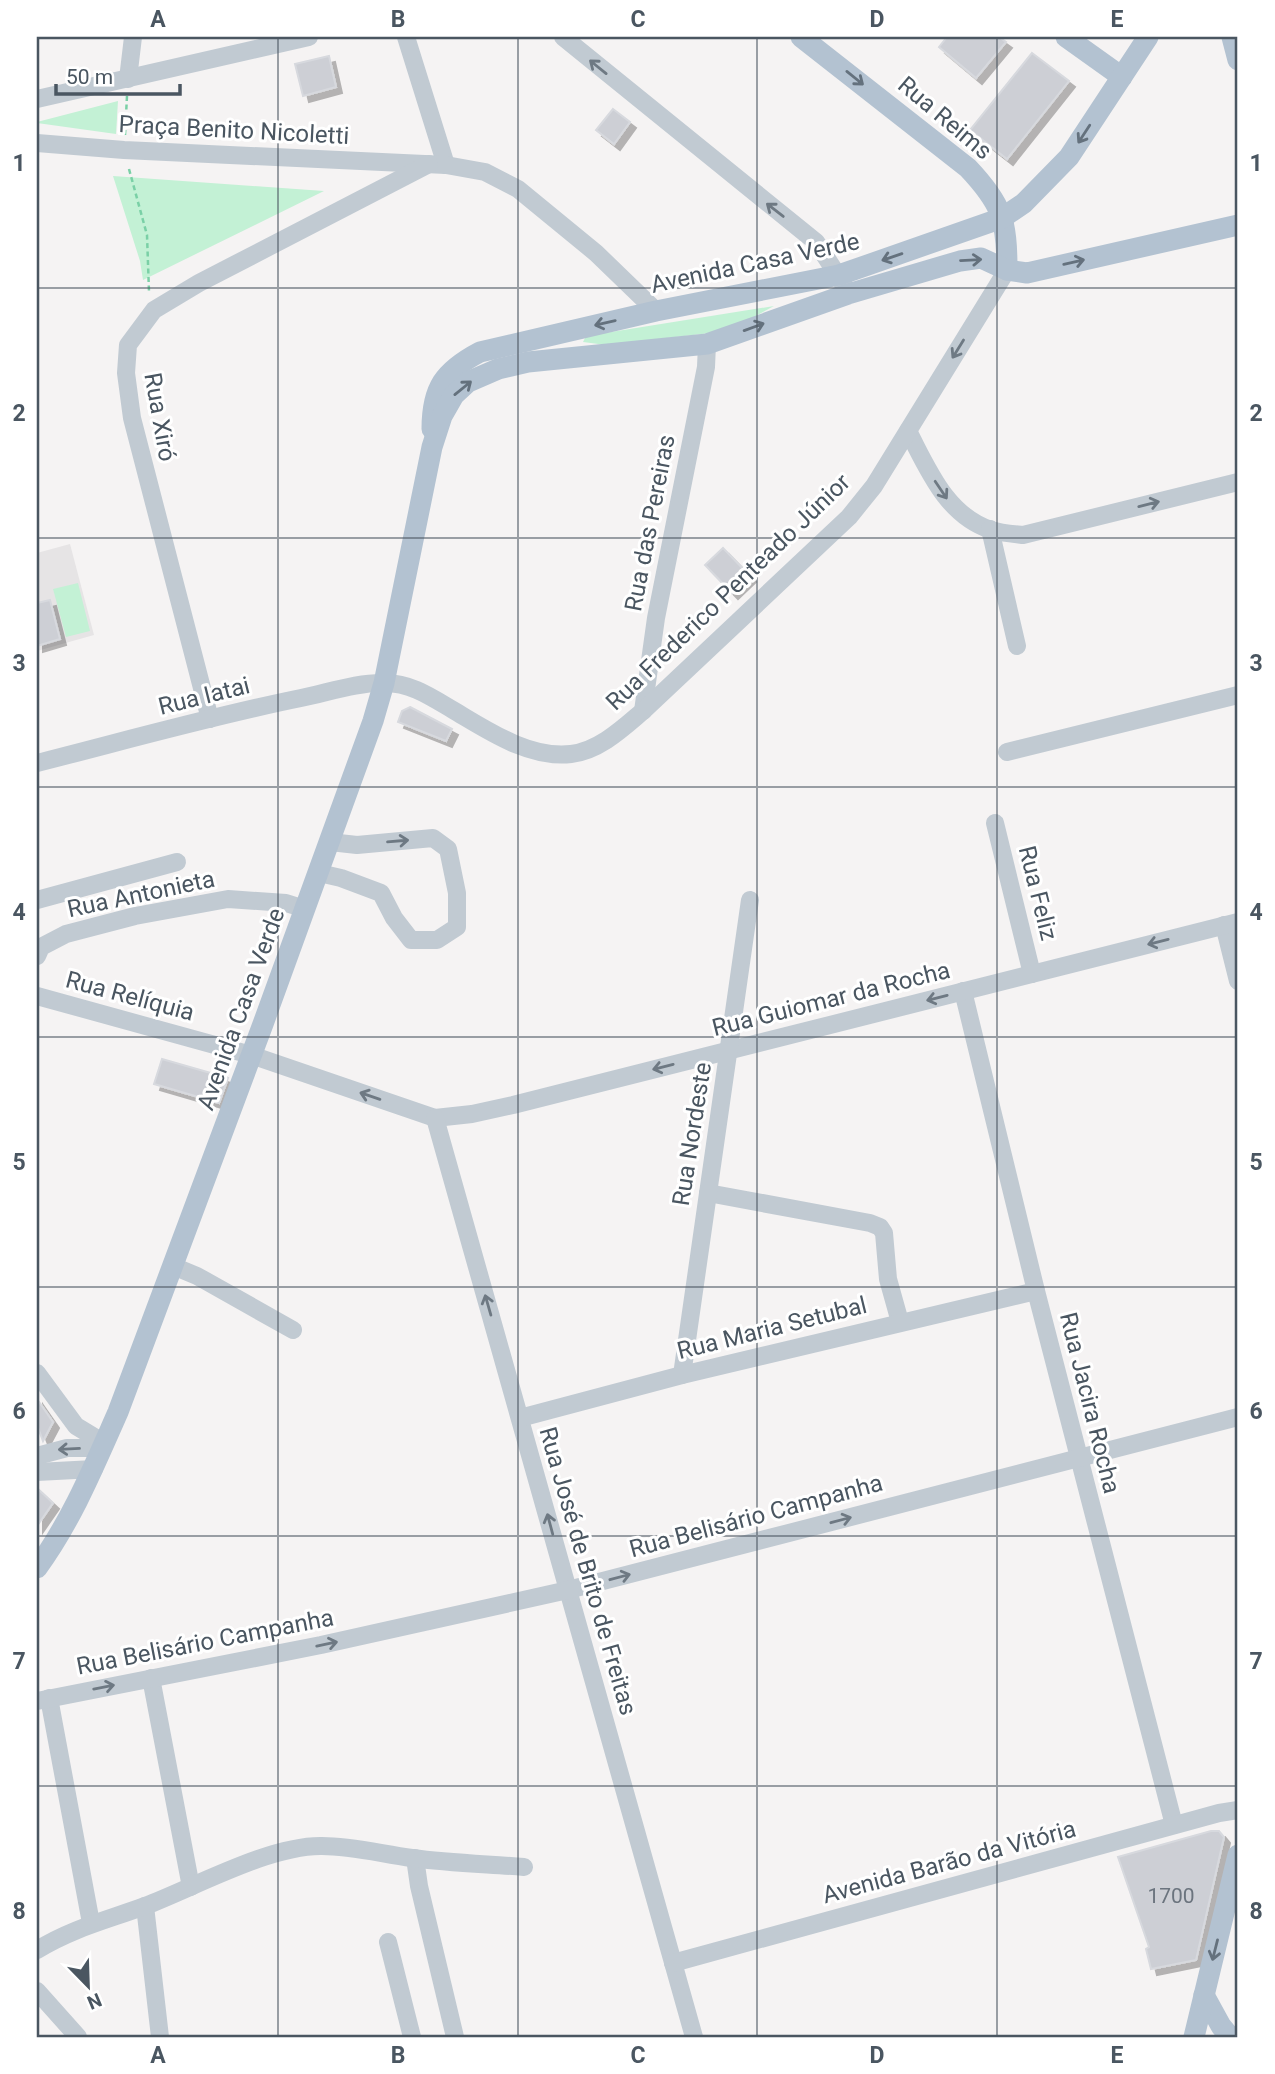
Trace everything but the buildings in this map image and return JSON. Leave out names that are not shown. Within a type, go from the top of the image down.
[{"type":"main road","name":"Rua Reims","points":[[801,37],[968,168],[998,204],[1007,270]]},
{"type":"main road","points":[[1066,37],[1122,77]]},
{"type":"main road","name":"Avenida Casa Verde","points":[[37,1568],[57,1541],[94,1469],[173,1266],[319,873],[384,683],[432,447],[442,416],[454,395],[468,382],[498,369],[528,362],[707,344],[1002,219],[1024,203],[1069,157],[1148,37]]},
{"type":"main road","points":[[1233,37],[1238,61]]},
{"type":"main road","points":[[1007,270],[1027,272],[1238,225]]},
{"type":"main road","name":"Avenida Casa Verde","points":[[432,447],[432,407],[436,394],[459,363],[480,352],[656,311],[844,284],[960,261],[981,258],[1007,270]]},
{"type":"main road","points":[[1194,2037],[1238,1855]]},
{"type":"main road","points":[[1204,1995],[1230,2037]]},
{"type":"street","points":[[128,79],[133,37]]},
{"type":"street","points":[[37,99],[309,37]]},
{"type":"street","points":[[406,37],[438,165]]},
{"type":"street","points":[[563,37],[816,243],[844,284]]},
{"type":"street","name":"Praça Benito Nicoletti","points":[[37,143],[124,150],[438,165],[485,172],[518,189],[596,254],[656,311]]},
{"type":"street","name":"Rua Xiró","points":[[209,719],[132,418],[125,373],[128,345],[154,310],[199,283],[438,165]]},
{"type":"street","name":"Rua Frederico Penteado Júnior","points":[[384,683],[409,686],[426,693],[525,748],[572,754],[614,735],[643,711],[849,517],[874,486],[1007,270]]},
{"type":"street","name":"Rua das Pereiras","points":[[643,711],[656,618],[706,367],[707,344]]},
{"type":"street","points":[[908,430],[932,476],[955,508],[990,529],[1023,535],[1238,482]]},
{"type":"street","points":[[990,529],[1017,646]]},
{"type":"street","name":"Rua Iatai","points":[[37,763],[282,702],[384,683]]},
{"type":"street","points":[[1007,752],[1238,695]]},
{"type":"street","name":"Rua Feliz","points":[[996,823],[1032,974]]},
{"type":"street","points":[[319,873],[381,893],[394,918],[411,940],[437,940],[457,928],[457,892],[448,849],[433,838],[357,845],[330,842]]},
{"type":"street","points":[[37,900],[177,862]]},
{"type":"street","name":"Rua Antonieta","points":[[37,956],[41,947],[66,934],[135,916],[228,899],[286,903],[305,909]]},
{"type":"street","name":"Rua Nordeste","points":[[682,1375],[750,900]]},
{"type":"street","points":[[1231,923],[1238,981]]},
{"type":"street","name":"Rua Guiomar da Rocha","points":[[435,1118],[499,1108],[1231,923]]},
{"type":"street","name":"Rua Jacira Rocha","points":[[964,991],[1036,1291],[1174,1825]]},
{"type":"street","name":"Rua Relíquia","points":[[37,996],[251,1055],[435,1118]]},
{"type":"street","name":"Rua José de Brito de Freitas","points":[[435,1118],[694,2037]]},
{"type":"street","points":[[708,1193],[880,1227],[884,1233],[888,1279],[900,1322]]},
{"type":"street","points":[[173,1266],[197,1276],[293,1330]]},
{"type":"street","name":"Rua Maria Setubal","points":[[520,1419],[682,1375],[1036,1291]]},
{"type":"street","points":[[37,1373],[76,1426],[103,1446]]},
{"type":"street","name":"Rua Belisário Campanha","points":[[43,1700],[321,1645],[568,1590],[1238,1418]]},
{"type":"street","points":[[37,1456],[67,1448],[103,1446]]},
{"type":"street","points":[[37,1472],[94,1469]]},
{"type":"street","points":[[151,1678],[191,1887]]},
{"type":"street","points":[[43,1700],[91,1923]]},
{"type":"street","name":"Avenida Barão da Vitória","points":[[673,1963],[1174,1825],[1238,1810]]},
{"type":"street","points":[[37,1950],[61,1935],[91,1923],[145,1906],[297,1847],[322,1846],[415,1858],[524,1867]]},
{"type":"street","points":[[415,1858],[454,2037]]},
{"type":"street","points":[[145,1906],[160,2037]]},
{"type":"street","points":[[388,1942],[412,2037]]},
{"type":"street","points":[[37,1991],[78,2037]]},
{"type":"path","points":[[128,79],[124,150],[146,234],[147,288],[154,310]]},
{"type":"shaded area","points":[[70,544],[94,635],[37,651],[37,553]]},
{"type":"green space","points":[[118,101],[116,134],[37,123],[37,122]]},
{"type":"green space","points":[[113,176],[324,191],[143,280],[140,261]]},
{"type":"green space","points":[[774,306],[728,331],[606,345],[583,342],[586,336]]},
{"type":"green space","points":[[78,583],[90,631],[66,637],[53,589]]}]
